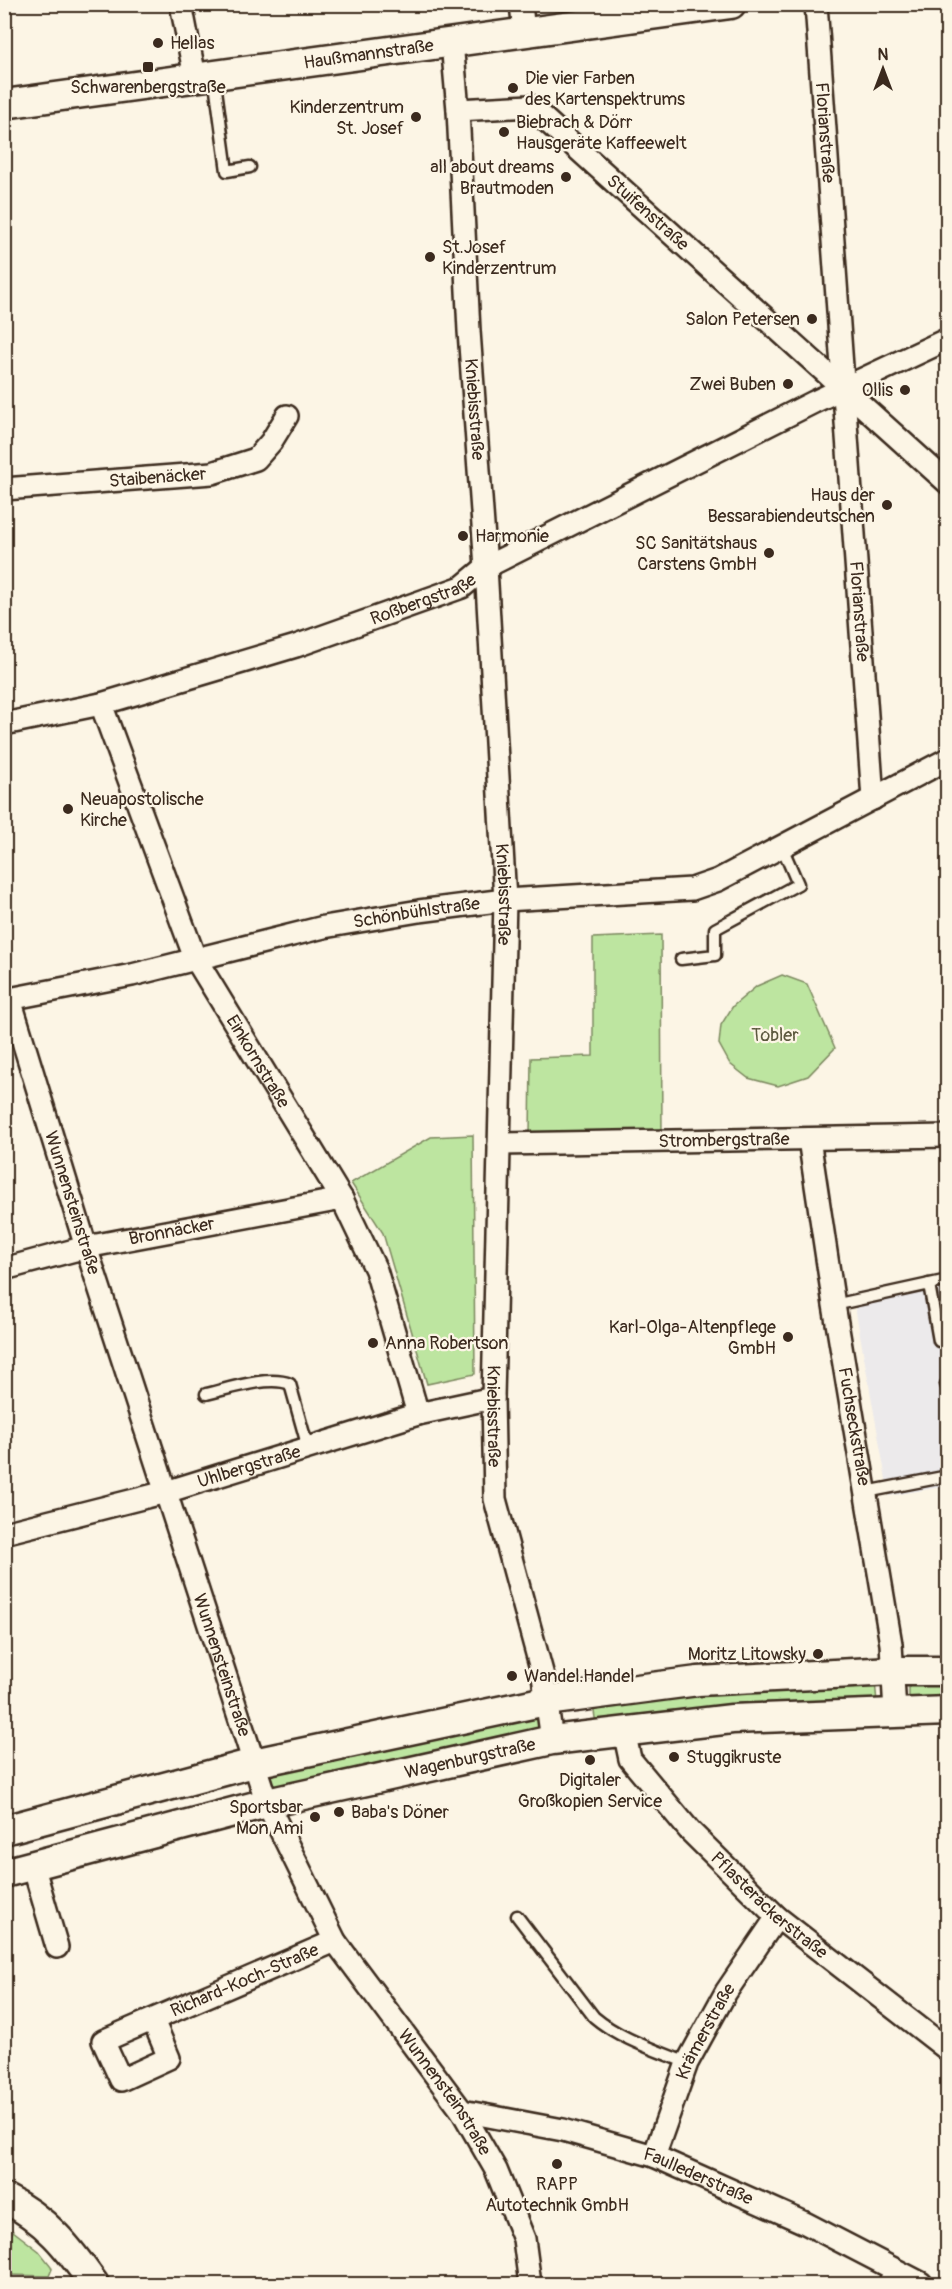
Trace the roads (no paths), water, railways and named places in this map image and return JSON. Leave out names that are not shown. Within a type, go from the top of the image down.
[{"type":"main road","name":"Haußmannstraße","points":[[4,104],[452,42],[523,18],[731,4]]},
{"type":"main road","points":[[4,1830],[254,1763],[546,1701],[698,1681],[893,1671],[948,1671]]},
{"type":"main road","name":"Wagenburgstraße","points":[[4,1873],[267,1803],[552,1740],[732,1719],[948,1711]]},
{"type":"main road","points":[[4,2198],[37,2217],[60,2238],[94,2284]]},
{"type":"street","points":[[181,4],[204,76]]},
{"type":"street","name":"Florianstraße","points":[[816,4],[873,800]]},
{"type":"street","name":"Kniebisstraße","points":[[452,42],[505,900],[493,1398],[495,1499],[543,1676],[552,1740]]},
{"type":"street","name":"Stuifenstraße","points":[[458,110],[530,106],[948,483]]},
{"type":"street","name":"Roßbergstraße","points":[[4,724],[101,704],[296,646],[462,587],[486,567],[814,402],[948,339]]},
{"type":"street","name":"Staibenäcker","points":[[4,489],[212,472],[256,459],[271,442],[287,416]]},
{"type":"street","name":"Einkornstraße","points":[[101,704],[195,958],[342,1199],[376,1270],[418,1414]]},
{"type":"street","name":"Schönbühlstraße","points":[[7,1000],[132,975],[324,927],[418,911],[505,900],[692,889],[718,880],[948,759]]},
{"type":"street","name":"Wunnensteinstraße","points":[[7,1000],[267,1803],[334,1941],[462,2111],[496,2170],[524,2239],[530,2284]]},
{"type":"street","name":"Strombergstraße","points":[[499,1144],[948,1136]]},
{"type":"street","name":"Fuchseckstraße","points":[[809,1140],[834,1305],[891,1644],[895,1712]]},
{"type":"street","name":"Bronnäcker","points":[[4,1269],[86,1247],[342,1199]]},
{"type":"street","name":"Uhlbergstraße","points":[[4,1533],[166,1492],[418,1414],[493,1398]]},
{"type":"street","name":"Pflasteräckerstraße","points":[[624,1731],[630,1759],[690,1831],[777,1917],[948,2050]]},
{"type":"street","points":[[33,1865],[57,1947]]},
{"type":"street","name":"Krämerstraße","points":[[654,2156],[687,2063],[726,1992],[777,1917]]},
{"type":"street","name":"Richard-Koch-Straße","points":[[153,2020],[334,1941]]},
{"type":"street","name":"Faullederstraße","points":[[462,2111],[563,2130],[654,2156],[805,2223],[888,2276],[921,2283]]},
{"type":"lane","points":[[204,76],[227,171],[250,167]]},
{"type":"lane","points":[[681,959],[715,955],[715,929],[798,884],[782,847]]},
{"type":"lane","points":[[834,1305],[948,1280]]},
{"type":"lane","points":[[929,1284],[939,1341]]},
{"type":"lane","points":[[206,1394],[267,1382],[290,1384],[308,1448]]},
{"type":"lane","points":[[866,1492],[948,1476]]},
{"type":"lane","points":[[517,1916],[594,2017],[635,2041],[687,2063]]},
{"type":"place","name":"Hellas","points":[[158,43]]},
{"type":"place","name":"Schwarenbergstraße","points":[[148,67]]},
{"type":"place","name":"Die vier Farben des Kartenspektrums","points":[[513,88]]},
{"type":"place","name":"Kinderzentrum St. Josef","points":[[416,117]]},
{"type":"place","name":"Biebrach & Dörr Hausgeräte Kaffeewelt","points":[[504,132]]},
{"type":"place","name":"all about dreams Brautmoden","points":[[566,177]]},
{"type":"place","name":"St.Josef Kinderzentrum","points":[[430,257]]},
{"type":"place","name":"Salon Petersen","points":[[812,319]]},
{"type":"place","name":"Zwei Buben","points":[[788,384]]},
{"type":"place","name":"Ollis","points":[[905,390]]},
{"type":"place","name":"Haus der Bessarabiendeutschen","points":[[887,505]]},
{"type":"place","name":"Harmonie","points":[[463,536]]},
{"type":"place","name":"SC Sanitätshaus Carstens GmbH","points":[[769,553]]},
{"type":"place","name":"Neuapostolische Kirche","points":[[68,809]]},
{"type":"place","name":"Karl-Olga-Altenpflege GmbH","points":[[788,1337]]},
{"type":"place","name":"Anna Robertson","points":[[373,1343]]},
{"type":"place","name":"Moritz Litowsky","points":[[818,1654]]},
{"type":"place","name":"Wandel.Handel","points":[[512,1676]]},
{"type":"place","name":"Stuggikruste","points":[[674,1757]]},
{"type":"place","name":"Digitaler Großkopien Service","points":[[590,1760]]},
{"type":"place","name":"Baba's Döner","points":[[339,1812]]},
{"type":"place","name":"Sportsbar Mon Ami","points":[[315,1817]]},
{"type":"place","name":"RAPP Autotechnik GmbH","points":[[557,2164]]},
{"type":"park label","name":"Tobler","points":[[775,1035]]}]
